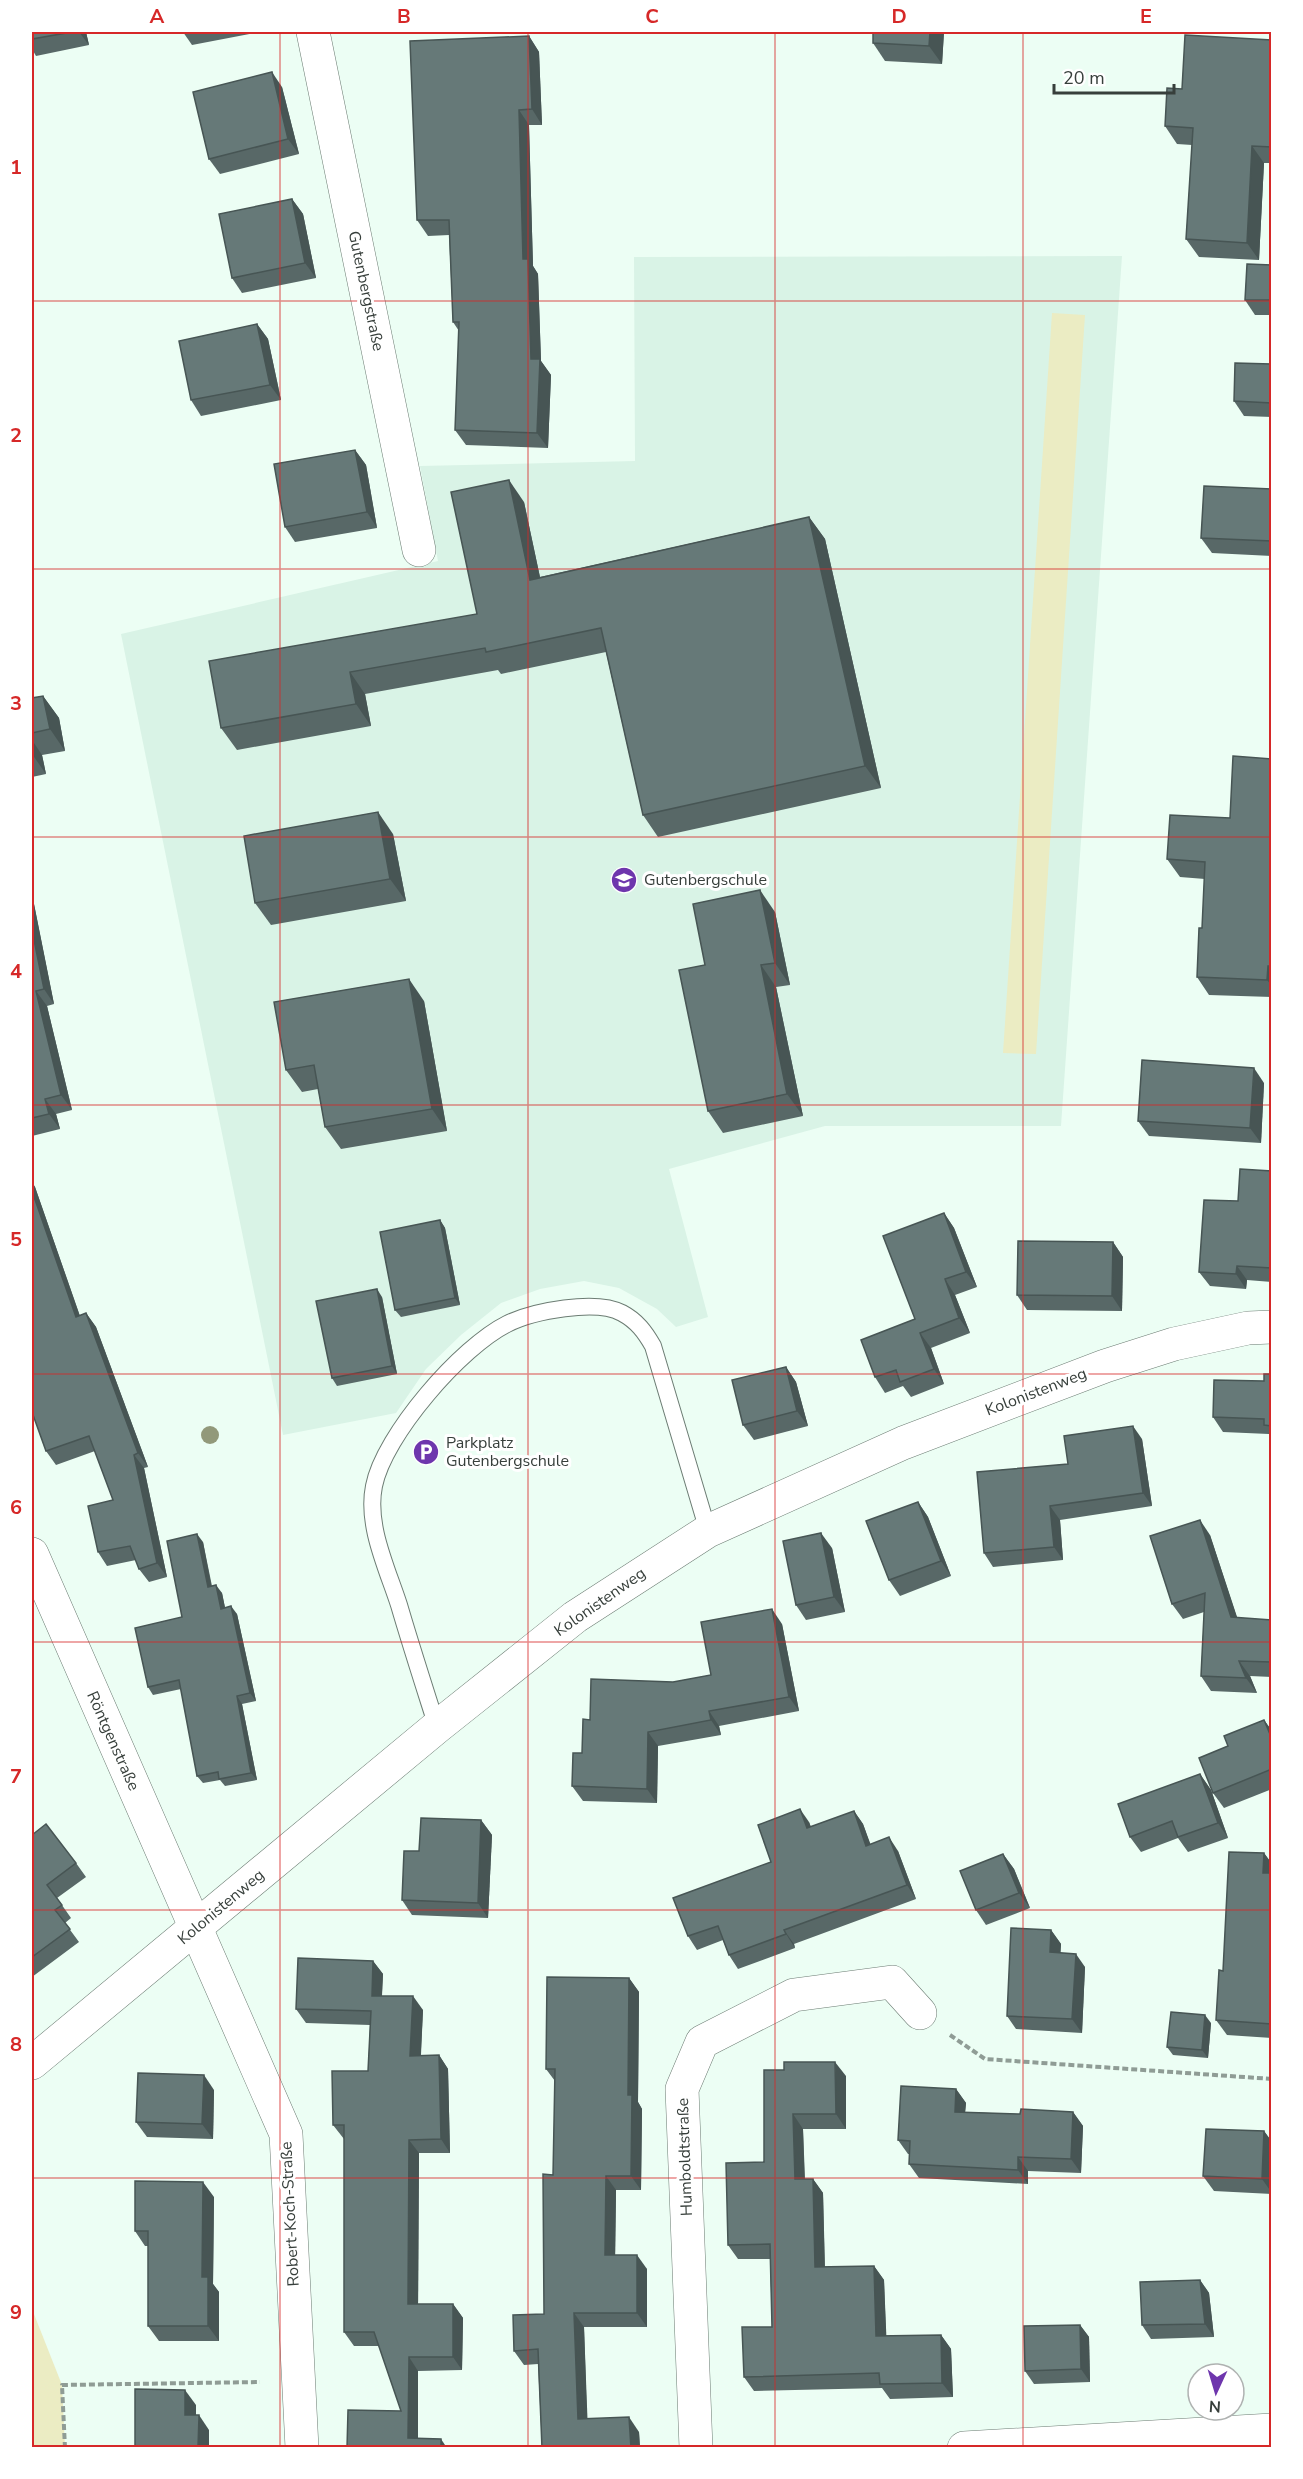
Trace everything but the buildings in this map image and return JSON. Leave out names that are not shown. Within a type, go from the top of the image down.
[{"type":"street","name":"Gutenbergstraße","points":[[313,32],[419,550]]},
{"type":"street","name":"Kolonistenweg","points":[[32,2063],[437,1727],[575,1617],[708,1531],[903,1443],[1105,1366],[1174,1344],[1248,1328],[1272,1327]]},
{"type":"street","name":"Röntgenstraße","points":[[32,1554],[195,1928]]},
{"type":"street","name":"Robert-Koch-Straße","points":[[195,1928],[286,2134],[302,2448]]},
{"type":"street","name":"Humboldtstraße","points":[[696,2448],[682,2089],[702,2042],[794,1995],[892,1982],[921,2013]]},
{"type":"street","points":[[964,2448],[1272,2430]]},
{"type":"lane","points":[[437,1727],[374,1526],[374,1486],[387,1449],[407,1421],[470,1350],[508,1323],[581,1305],[621,1312],[642,1327],[653,1346],[708,1531]]},
{"type":"path","points":[[921,2013],[985,2059],[1272,2079]]},
{"type":"path","points":[[65,2448],[62,2385],[299,2382]]},
{"type":"shaded area","name":"Gutenbergschule","points":[[1122,256],[1061,1126],[825,1126],[669,1169],[708,1317],[676,1327],[657,1309],[619,1288],[584,1281],[540,1289],[501,1303],[461,1335],[426,1369],[396,1413],[283,1435],[121,634],[438,561],[420,466],[635,461],[634,257]]},
{"type":"green space","points":[[1052,313],[1085,315],[1036,1054],[1003,1053]]},
{"type":"green space","points":[[32,2309],[62,2385],[65,2447],[32,2447]]},
{"type":"place","name":"Gutenbergschule","points":[[624,880]]},
{"type":"place","name":"Parkplatz Gutenbergschule","points":[[426,1452]]}]
